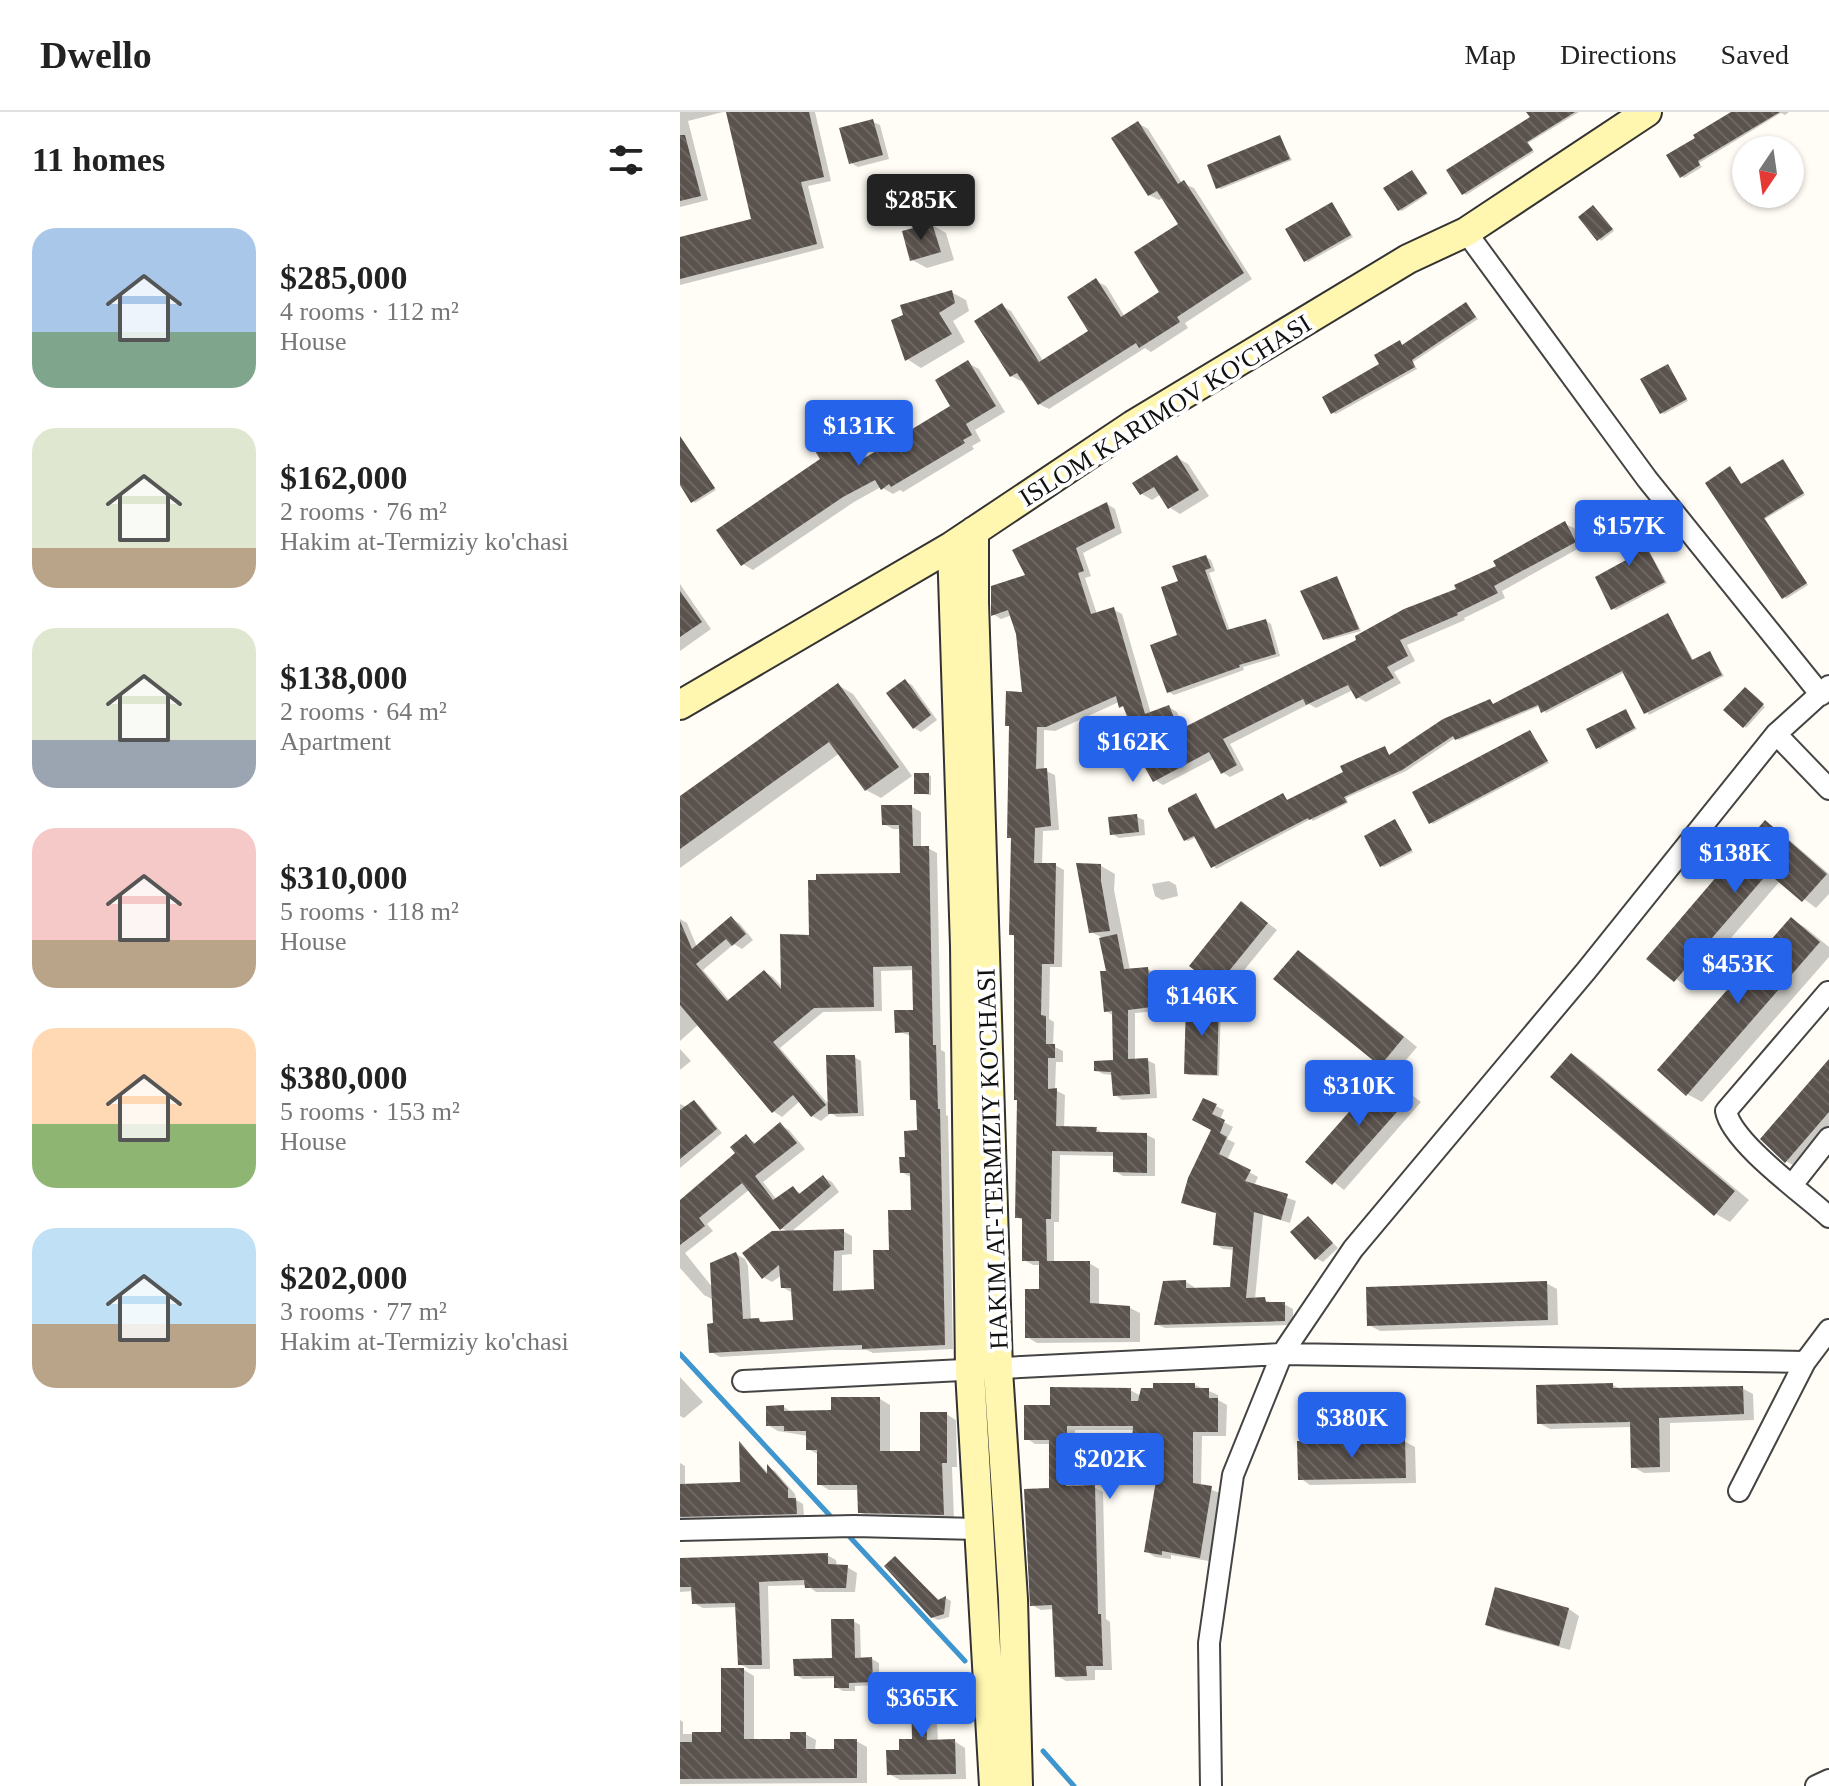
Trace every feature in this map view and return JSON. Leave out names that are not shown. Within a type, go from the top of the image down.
[{"type":"main road","name":"ISLOM KARIMOV KO'CHASI","points":[[680,705],[963,539],[1133,425],[1408,259],[1466,232],[1647,112]]},
{"type":"main road","name":"HAKIM AT-TERMIZIY KO'CHASI","points":[[963,539],[965,946],[984,1370],[1013,1599],[1018,1786]]},
{"type":"main road","name":"HAKIM AT-TERMIZIY KO'CHASI","points":[[984,1370],[978,1529],[994,1786]]},
{"type":"street","points":[[1211,1786],[1209,1643],[1233,1475],[1282,1354],[1353,1249],[1586,971],[1776,734],[1825,691],[1647,479],[1466,232]]},
{"type":"street","points":[[1776,734],[1829,789]]},
{"type":"street","points":[[1828,992],[1726,1111],[1730,1126],[1756,1153],[1829,1217]]},
{"type":"street","points":[[1792,1185],[1829,1138]]},
{"type":"street","points":[[1739,1491],[1805,1362],[1829,1330]]},
{"type":"street","points":[[743,1381],[1282,1354],[1805,1362]]},
{"type":"street","points":[[680,1530],[854,1526],[978,1529]]},
{"type":"street","points":[[1816,1786],[1829,1780]]},
{"type":"building","points":[[726,112],[809,112],[824,177],[801,182],[817,244],[680,279],[680,237],[751,219]]},
{"type":"building","points":[[1526,112],[1575,112],[1527,142],[1533,150],[1462,195],[1446,170],[1530,117]]},
{"type":"building","points":[[1731,112],[1780,112],[1740,136],[1732,136],[1732,141],[1698,161],[1700,165],[1680,178],[1666,155],[1695,138],[1693,135]]},
{"type":"building","points":[[873,119],[883,155],[849,164],[839,128]]},
{"type":"building","points":[[1138,121],[1178,184],[1184,180],[1244,273],[1177,317],[1180,322],[1139,348],[1136,343],[1038,405],[1017,373],[1010,377],[974,321],[1002,303],[1039,362],[1088,331],[1067,297],[1096,278],[1121,317],[1159,292],[1134,252],[1178,224],[1157,191],[1148,196],[1111,138]]},
{"type":"building","points":[[680,135],[685,135],[701,196],[680,201]]},
{"type":"building","points":[[1280,135],[1290,159],[1216,189],[1207,165]]},
{"type":"building","points":[[1412,170],[1427,193],[1398,211],[1383,188]]},
{"type":"building","points":[[1332,202],[1351,235],[1304,262],[1285,229]]},
{"type":"building","points":[[1593,205],[1613,229],[1597,241],[1578,217]]},
{"type":"building","points":[[932,223],[941,252],[910,261],[902,231]]},
{"type":"building","points":[[952,290],[955,303],[939,313],[952,334],[905,361],[891,320],[903,315],[900,305]]},
{"type":"building","points":[[1466,302],[1476,317],[1412,360],[1415,367],[1331,414],[1322,397],[1379,364],[1374,355],[1400,340],[1402,345]]},
{"type":"building","points":[[968,360],[996,406],[966,424],[972,435],[963,440],[965,443],[891,487],[889,484],[881,490],[875,480],[843,497],[741,566],[716,530],[820,459],[815,451],[846,432],[863,459],[950,406],[935,380]]},
{"type":"building","points":[[1668,364],[1687,399],[1660,414],[1640,379]]},
{"type":"building","points":[[680,436],[715,488],[691,503],[680,485]]},
{"type":"building","points":[[1177,455],[1199,490],[1168,509],[1154,487],[1140,495],[1132,483]]},
{"type":"building","points":[[1783,459],[1804,493],[1764,518],[1807,583],[1782,599],[1705,483],[1730,466],[1741,484]]},
{"type":"building","points":[[1107,502],[1115,528],[1076,548],[1084,571],[1078,573],[1091,614],[1114,607],[1145,714],[1169,705],[1179,730],[1356,640],[1355,636],[1404,609],[1456,589],[1454,585],[1496,566],[1493,561],[1565,521],[1576,542],[1494,586],[1498,593],[1458,615],[1400,640],[1408,656],[1387,667],[1394,678],[1356,699],[1348,685],[1306,705],[1303,699],[1223,739],[1237,765],[1221,774],[1209,752],[1153,782],[1136,752],[1140,750],[1116,696],[1046,727],[1037,727],[1036,769],[1047,768],[1051,826],[1035,828],[1034,863],[1056,863],[1054,964],[1042,964],[1041,1015],[1046,1016],[1046,1044],[1055,1044],[1055,1058],[1048,1058],[1048,1089],[1057,1088],[1056,1126],[1097,1127],[1096,1132],[1147,1133],[1147,1173],[1113,1172],[1113,1152],[1052,1151],[1051,1219],[1046,1219],[1047,1261],[1022,1261],[1022,1218],[1015,1218],[1017,1100],[1014,1100],[1014,935],[1009,935],[1009,726],[1005,726],[1006,691],[1022,692],[1016,634],[1008,610],[991,616],[991,586],[1025,575],[1012,550]]},
{"type":"building","points":[[1631,517],[1665,582],[1611,610],[1595,577],[1626,560],[1608,531]]},
{"type":"building","points":[[1206,555],[1211,568],[1205,570],[1227,630],[1266,619],[1276,654],[1167,693],[1150,645],[1177,635],[1161,587],[1178,581],[1172,566]]},
{"type":"building","points":[[1337,576],[1359,629],[1323,640],[1300,591]]},
{"type":"building","points":[[680,591],[702,622],[680,637]]},
{"type":"building","points":[[1668,613],[1692,660],[1710,651],[1722,675],[1644,714],[1622,671],[1541,713],[1538,705],[1455,740],[1453,736],[1402,770],[1344,797],[1347,802],[1308,818],[1211,868],[1194,836],[1184,841],[1168,811],[1168,808],[1196,793],[1215,829],[1283,793],[1287,800],[1343,772],[1340,766],[1385,746],[1389,755],[1443,719],[1490,699],[1493,704]]},
{"type":"building","points":[[905,679],[931,715],[913,729],[886,693]]},
{"type":"building","points":[[838,683],[899,767],[865,791],[829,742],[680,849],[680,796]]},
{"type":"building","points":[[1745,687],[1764,704],[1743,728],[1723,710]]},
{"type":"building","points":[[1626,709],[1635,728],[1596,749],[1586,729]]},
{"type":"building","points":[[1530,730],[1548,761],[1429,824],[1412,792]]},
{"type":"building","points":[[914,773],[929,773],[929,794],[914,794]]},
{"type":"building","points":[[881,805],[912,805],[913,846],[929,846],[933,1045],[936,1045],[940,1109],[945,1345],[862,1349],[862,1345],[709,1353],[707,1324],[713,1323],[710,1263],[736,1252],[743,1319],[759,1318],[760,1322],[793,1320],[791,1288],[781,1288],[779,1265],[762,1279],[742,1253],[772,1231],[844,1229],[844,1250],[834,1251],[833,1291],[874,1289],[873,1250],[889,1250],[888,1210],[911,1210],[910,1173],[900,1173],[899,1157],[905,1157],[904,1131],[917,1130],[916,1100],[910,1100],[909,1032],[895,1033],[894,1010],[913,1010],[912,966],[873,967],[874,1007],[814,1008],[773,1042],[826,1105],[811,1117],[793,1095],[772,1113],[680,1005],[680,921],[692,949],[731,916],[746,934],[732,946],[726,939],[696,964],[727,1001],[764,970],[781,989],[780,934],[809,935],[808,880],[816,880],[816,874],[900,873],[899,825],[882,825]]},
{"type":"building","points":[[1137,814],[1139,832],[1110,835],[1108,817]]},
{"type":"building","points":[[1395,819],[1412,850],[1380,867],[1364,836]]},
{"type":"building","points":[[1765,820],[1827,874],[1802,902],[1768,873],[1674,982],[1646,959]]},
{"type":"building","points":[[1076,863],[1101,864],[1110,931],[1089,933]]},
{"type":"building","points":[[1241,901],[1268,923],[1216,987],[1189,966]]},
{"type":"building","points":[[1791,917],[1820,942],[1686,1096],[1657,1070]]},
{"type":"building","points":[[1117,934],[1124,969],[1148,967],[1152,1007],[1128,1010],[1128,1059],[1148,1058],[1150,1094],[1113,1096],[1111,1072],[1094,1071],[1094,1061],[1113,1060],[1112,1011],[1104,1012],[1100,971],[1106,971],[1099,938]]},
{"type":"building","points":[[1298,950],[1404,1037],[1380,1066],[1273,979]]},
{"type":"building","points":[[1186,1002],[1219,1003],[1217,1075],[1184,1074]]},
{"type":"building","points":[[1571,1053],[1735,1191],[1714,1216],[1550,1077]]},
{"type":"building","points":[[826,1055],[855,1055],[858,1113],[828,1114]]},
{"type":"building","points":[[1829,1059],[1829,1112],[1785,1163],[1760,1139]]},
{"type":"building","points":[[1385,1071],[1412,1095],[1332,1185],[1305,1162]]},
{"type":"building","points":[[1203,1098],[1217,1104],[1212,1114],[1225,1120],[1220,1133],[1227,1137],[1219,1154],[1251,1170],[1245,1181],[1288,1194],[1281,1220],[1254,1212],[1246,1298],[1265,1297],[1266,1302],[1285,1302],[1285,1321],[1154,1325],[1163,1281],[1186,1280],[1186,1288],[1230,1287],[1233,1247],[1213,1245],[1216,1213],[1181,1203],[1188,1178],[1211,1130],[1192,1120]]},
{"type":"building","points":[[694,1100],[717,1129],[680,1159],[680,1110]]},
{"type":"building","points":[[780,1122],[797,1143],[755,1176],[773,1200],[793,1186],[799,1194],[823,1175],[831,1186],[780,1230],[742,1183],[699,1218],[705,1226],[680,1245],[680,1200],[735,1153],[730,1147],[746,1134],[754,1144]]},
{"type":"building","points":[[1308,1216],[1333,1243],[1315,1260],[1290,1232]]},
{"type":"building","points":[[1039,1261],[1090,1261],[1090,1303],[1130,1306],[1130,1338],[1025,1338],[1025,1289],[1039,1289]]},
{"type":"building","points":[[1547,1281],[1548,1320],[1367,1326],[1366,1287]]},
{"type":"building","points":[[1153,1383],[1195,1383],[1195,1388],[1209,1388],[1209,1398],[1218,1398],[1218,1432],[1193,1432],[1193,1483],[1212,1486],[1200,1558],[1162,1551],[1162,1555],[1144,1552],[1157,1475],[1143,1472],[1145,1462],[1131,1461],[1133,1426],[1067,1426],[1066,1486],[1095,1485],[1098,1614],[1101,1614],[1103,1666],[1086,1666],[1087,1676],[1055,1677],[1052,1605],[1030,1606],[1024,1489],[1049,1488],[1049,1440],[1024,1440],[1024,1405],[1050,1405],[1050,1387],[1131,1388],[1131,1401],[1138,1401],[1141,1388],[1153,1388]]},
{"type":"building","points":[[1613,1383],[1613,1388],[1743,1386],[1744,1414],[1659,1418],[1660,1467],[1631,1468],[1630,1422],[1537,1424],[1536,1385]]},
{"type":"building","points":[[831,1397],[880,1397],[880,1451],[920,1451],[920,1412],[947,1412],[947,1463],[942,1463],[944,1515],[858,1513],[857,1485],[817,1485],[817,1450],[806,1450],[806,1431],[784,1431],[784,1426],[766,1426],[766,1406],[784,1405],[784,1411],[831,1410]]},
{"type":"building","points":[[1405,1439],[1406,1478],[1298,1480],[1297,1441]]},
{"type":"building","points":[[739,1441],[767,1474],[767,1464],[788,1488],[788,1498],[796,1498],[797,1514],[680,1517],[680,1484],[740,1482]]},
{"type":"building","points":[[828,1553],[828,1564],[848,1565],[846,1588],[805,1588],[804,1580],[759,1582],[762,1665],[738,1665],[735,1603],[692,1604],[691,1587],[680,1587],[680,1558]]},
{"type":"building","points":[[895,1556],[938,1600],[946,1596],[944,1614],[931,1618],[884,1566]]},
{"type":"building","points":[[1495,1587],[1569,1608],[1559,1646],[1485,1625]]},
{"type":"building","points":[[831,1619],[854,1619],[855,1658],[872,1657],[873,1682],[849,1683],[849,1688],[834,1688],[834,1676],[794,1676],[793,1659],[832,1658]]},
{"type":"building","points":[[721,1668],[744,1668],[744,1739],[790,1739],[790,1732],[806,1732],[806,1749],[834,1749],[834,1739],[857,1739],[857,1778],[680,1779],[680,1742],[692,1742],[692,1732],[721,1732]]},
{"type":"building","points":[[914,1675],[934,1675],[934,1700],[926,1700],[927,1740],[955,1739],[956,1774],[887,1775],[886,1750],[899,1750],[899,1739],[912,1739],[911,1693],[914,1693]]},
{"type":"waterway","points":[[680,1354],[834,1520]]},
{"type":"waterway","points":[[847,1534],[965,1661]]},
{"type":"waterway","points":[[1043,1751],[1074,1786]]}]
